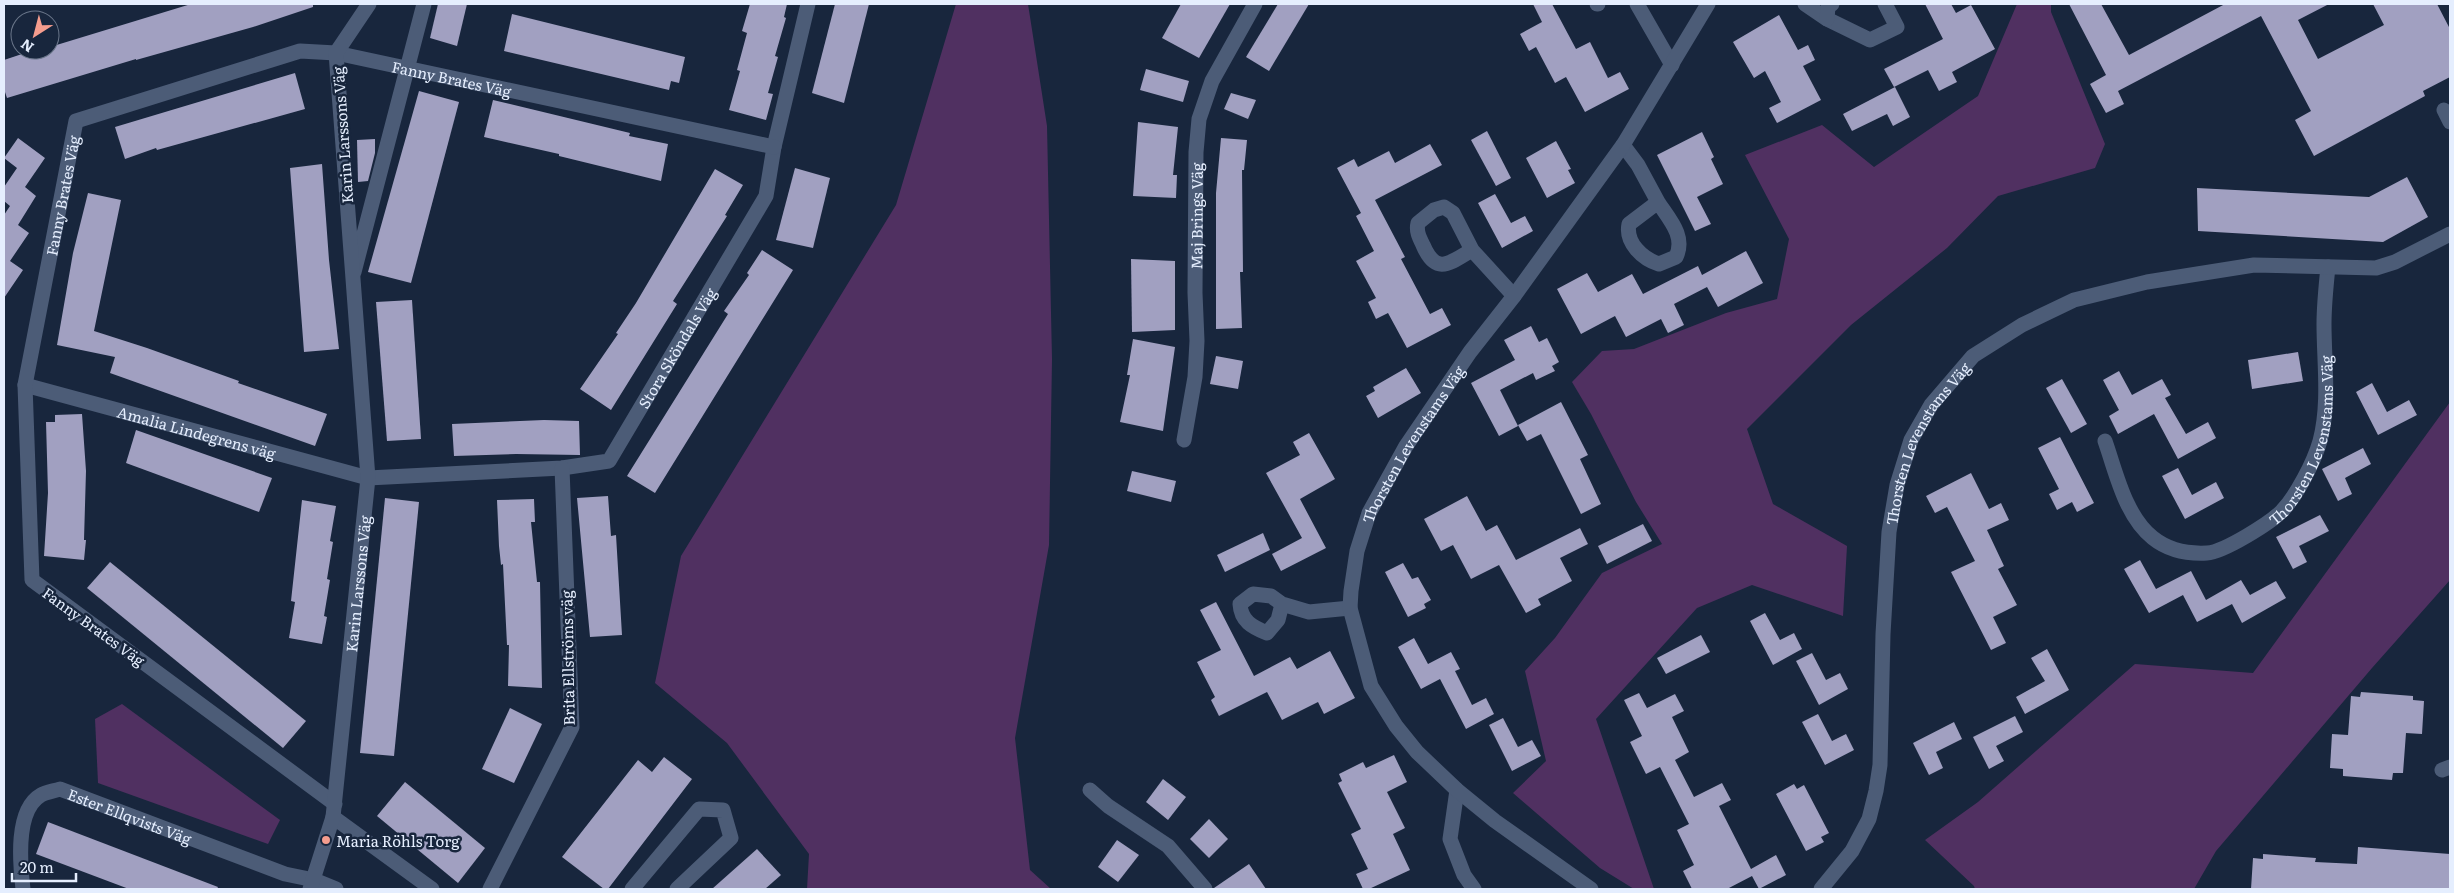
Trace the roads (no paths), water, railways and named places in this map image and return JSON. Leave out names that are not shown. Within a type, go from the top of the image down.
[{"type":"street","name":"Karin Larssons Väg","points":[[312,885],[334,810],[368,478],[336,53],[369,4]]},
{"type":"street","name":"Karin Larssons Väg","points":[[352,276],[424,4]]},
{"type":"street","name":"Stora Sköndals Väg","points":[[368,478],[562,468],[609,461],[766,196],[774,147],[808,4]]},
{"type":"street","name":"Maj Brings Väg","points":[[1184,440],[1195,377],[1197,350],[1194,293],[1196,152],[1199,119],[1204,100],[1216,72],[1255,4]]},
{"type":"street","points":[[1637,4],[1672,65]]},
{"type":"street","name":"Thorsten Levenstams Väg","points":[[1591,889],[1495,821],[1457,790],[1417,752],[1396,726],[1371,686],[1350,608],[1357,551],[1369,513],[1406,446],[1470,352],[1514,296],[1623,145],[1708,4]]},
{"type":"street","points":[[1805,4],[1827,19],[1870,40],[1897,27],[1886,4]]},
{"type":"street","points":[[1827,19],[1828,7],[1832,4]]},
{"type":"street","name":"Fanny Brates Väg","points":[[334,810],[32,580],[25,385],[76,121],[300,51],[336,53],[774,147]]},
{"type":"street","points":[[1623,145],[1638,165],[1658,202]]},
{"type":"street","name":"Thorsten Levenstams Väg","points":[[1824,889],[1852,851],[1870,819],[1876,791],[1880,765],[1889,532],[1897,485],[1911,440],[1931,405],[1973,356],[2022,325],[2074,300],[2147,282],[2254,264],[2376,268],[2395,262],[2450,234]]},
{"type":"street","points":[[1472,250],[1514,296]]},
{"type":"street","name":"Thorsten Levenstams Väg","points":[[2105,440],[2124,496],[2139,522],[2153,538],[2176,551],[2208,553],[2250,535],[2282,510],[2304,478],[2320,441],[2325,399],[2324,324],[2328,267]]},
{"type":"street","name":"Amalia Lindegrens väg","points":[[25,385],[368,478]]},
{"type":"street","name":"Brita Ellströms väg","points":[[490,889],[572,727],[562,468]]},
{"type":"street","points":[[1282,604],[1309,612],[1350,608]]},
{"type":"street","name":"Ester Ellqvists Väg","points":[[23,889],[20,863],[26,812],[41,795],[60,789],[312,885]]},
{"type":"street","points":[[1090,790],[1108,806],[1168,846],[1205,889]]},
{"type":"street","points":[[1457,790],[1450,839],[1464,875],[1474,889]]},
{"type":"street","points":[[334,810],[432,889]]},
{"type":"street","points":[[632,889],[699,810],[724,810],[731,838],[677,889]]},
{"type":"street","points":[[312,885],[336,889]]},
{"type":"place","name":"Maria Röhls Torg","points":[[326,840]]}]
